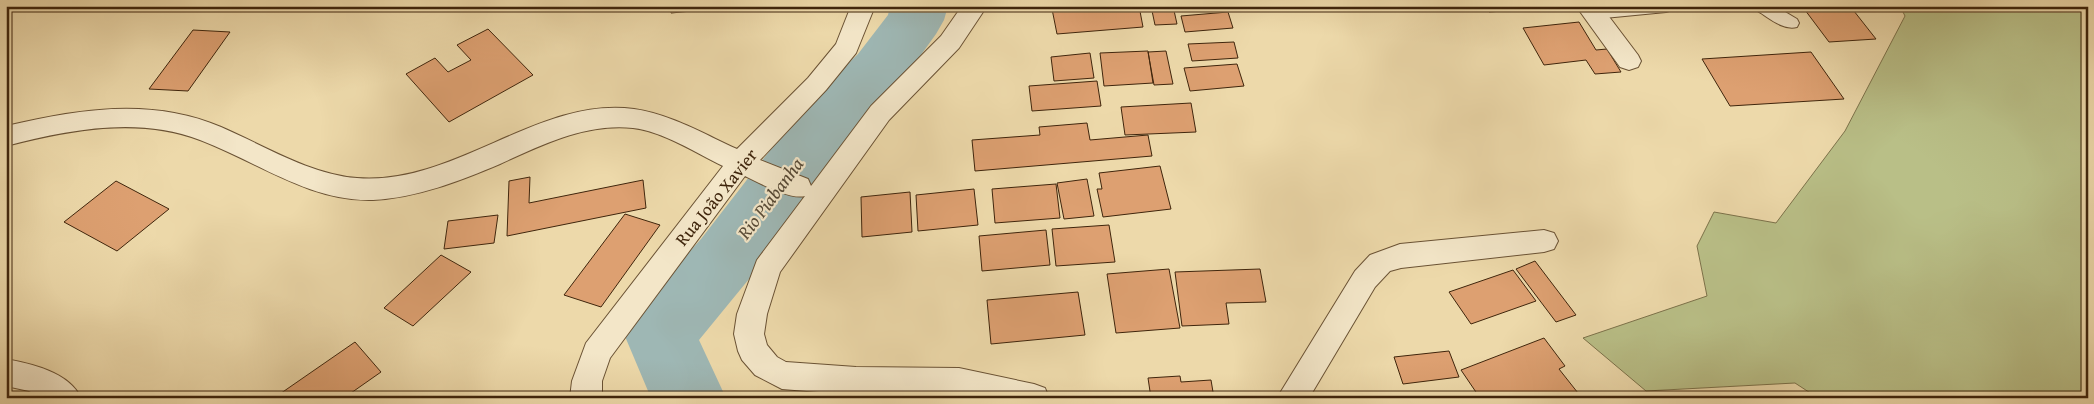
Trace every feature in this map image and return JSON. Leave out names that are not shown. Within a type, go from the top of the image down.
[{"type":"street","name":"Rua João Xavier","points":[[586,398],[587,382],[597,352],[847,47],[863,6]]},
{"type":"street","points":[[975,6],[950,42],[880,112],[767,268],[752,314],[750,334],[753,351],[766,366],[782,375],[856,381],[959,382],[1034,398]]},
{"type":"street","points":[[1591,10],[1630,62]]},
{"type":"street","points":[[6,136],[55,124],[102,118],[134,118],[173,122],[205,131],[233,145],[334,186],[371,189],[396,187],[464,168],[557,128],[584,120],[611,117],[645,119],[748,167],[798,187]]},
{"type":"street","points":[[1292,398],[1365,279],[1380,263],[1400,256],[1544,241]]},
{"type":"street","points":[[6,372],[26,376],[60,392],[66,398]]},
{"type":"lane","points":[[1591,10],[1666,6]]},
{"type":"lane","points":[[1762,6],[1791,23]]},
{"type":"green space","points":[[1900,6],[2088,6],[2088,398],[1818,398],[1795,383],[1646,391],[1583,338],[1707,296],[1697,246],[1714,212],[1776,223],[1845,131],[1905,16]]},
{"type":"building","points":[[671,6],[723,6],[723,8],[671,13]]},
{"type":"building","points":[[1090,6],[1139,6],[1143,27],[1057,34],[1052,9]]},
{"type":"building","points":[[1151,6],[1173,6],[1177,24],[1155,25]]},
{"type":"building","points":[[1486,6],[1545,6],[1546,8],[1489,12]]},
{"type":"building","points":[[1802,6],[1850,6],[1876,39],[1829,42]]},
{"type":"building","points":[[1228,12],[1233,28],[1185,32],[1181,16]]},
{"type":"building","points":[[1579,22],[1596,50],[1607,49],[1621,72],[1595,74],[1586,60],[1544,65],[1523,28]]},
{"type":"building","points":[[488,29],[533,75],[449,122],[406,74],[435,58],[448,72],[471,60],[457,45]]},
{"type":"building","points":[[193,30],[230,32],[188,91],[149,89]]},
{"type":"building","points":[[1234,42],[1238,58],[1192,61],[1188,44]]},
{"type":"building","points":[[1148,51],[1153,83],[1104,86],[1100,53]]},
{"type":"building","points":[[1166,51],[1173,84],[1154,85],[1148,52]]},
{"type":"building","points":[[1811,52],[1844,99],[1730,106],[1702,59]]},
{"type":"building","points":[[1090,53],[1094,78],[1054,81],[1051,57]]},
{"type":"building","points":[[1237,64],[1244,86],[1190,91],[1184,68]]},
{"type":"building","points":[[1097,81],[1101,106],[1032,111],[1029,86]]},
{"type":"building","points":[[1191,103],[1196,132],[1125,135],[1121,107]]},
{"type":"building","points":[[1087,123],[1090,140],[1148,135],[1152,156],[975,171],[972,140],[1040,135],[1039,127]]},
{"type":"building","points":[[1160,166],[1171,209],[1103,217],[1097,189],[1102,189],[1099,173]]},
{"type":"building","points":[[530,177],[529,203],[643,180],[646,208],[507,236],[509,181]]},
{"type":"building","points":[[1087,179],[1094,216],[1064,219],[1057,183]]},
{"type":"building","points":[[116,181],[169,209],[117,251],[64,222]]},
{"type":"building","points":[[1056,184],[1060,218],[995,223],[992,189]]},
{"type":"building","points":[[974,189],[978,225],[918,231],[916,195]]},
{"type":"building","points":[[910,192],[912,232],[862,237],[861,197]]},
{"type":"building","points":[[625,214],[660,225],[601,307],[564,295]]},
{"type":"building","points":[[498,215],[494,243],[444,249],[448,221]]},
{"type":"building","points":[[1109,225],[1115,262],[1056,266],[1052,229]]},
{"type":"building","points":[[1046,230],[1050,265],[982,271],[979,236]]},
{"type":"building","points":[[441,255],[471,272],[413,326],[384,308]]},
{"type":"building","points":[[1535,261],[1576,315],[1556,322],[1516,269]]},
{"type":"building","points":[[1169,269],[1180,328],[1116,333],[1107,274]]},
{"type":"building","points":[[1260,269],[1266,302],[1226,303],[1229,324],[1182,326],[1175,272]]},
{"type":"building","points":[[1513,270],[1536,301],[1471,324],[1449,292]]},
{"type":"building","points":[[1078,292],[1085,335],[991,344],[987,300]]},
{"type":"building","points":[[1544,338],[1565,366],[1559,369],[1578,393],[1566,398],[1480,398],[1461,370]]},
{"type":"building","points":[[355,342],[381,372],[351,393],[356,398],[274,398]]},
{"type":"building","points":[[1449,351],[1459,377],[1403,384],[1394,357]]},
{"type":"building","points":[[1180,376],[1181,382],[1211,380],[1214,398],[1151,398],[1148,378]]},
{"type":"waterway","name":"Rio Piabanha","points":[[689,398],[660,334],[725,259],[827,121],[879,69],[915,20],[919,6]]}]
